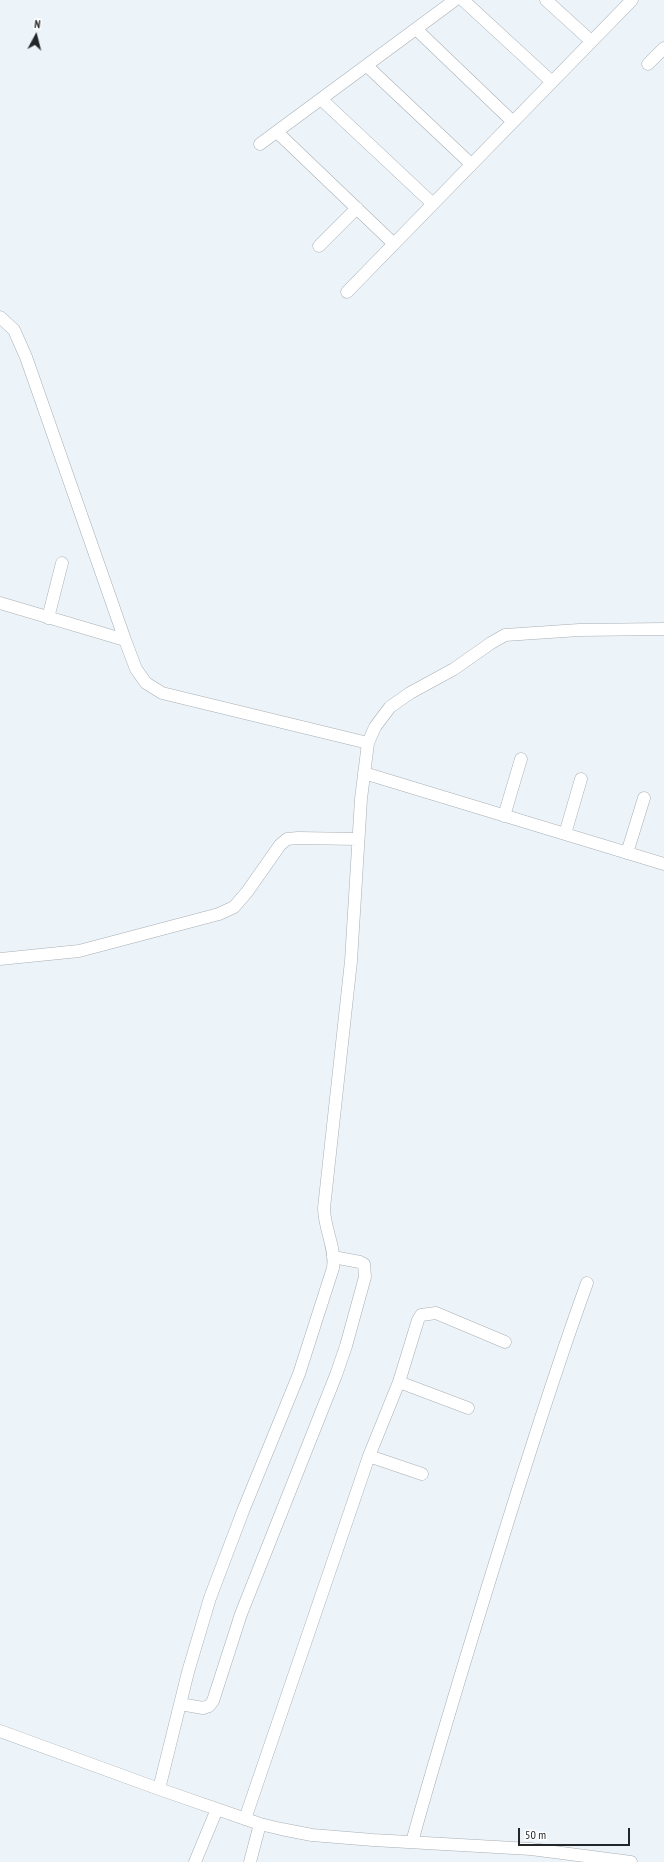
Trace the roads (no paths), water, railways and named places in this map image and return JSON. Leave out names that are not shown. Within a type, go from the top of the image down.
[{"type":"street","points":[[260,144],[455,0]]},
{"type":"street","points":[[463,0],[552,82]]},
{"type":"street","points":[[546,0],[591,42]]},
{"type":"street","points":[[347,292],[591,42],[628,1]]},
{"type":"street","points":[[416,29],[513,122]]},
{"type":"street","points":[[648,64],[664,48]]},
{"type":"street","points":[[367,66],[471,164]]},
{"type":"street","points":[[321,99],[433,204]]},
{"type":"street","points":[[277,132],[394,244]]},
{"type":"street","points":[[319,246],[357,208]]},
{"type":"street","points":[[0,317],[14,330],[26,357],[125,640],[136,669],[146,683],[162,693],[368,743]]},
{"type":"street","points":[[48,618],[62,563]]},
{"type":"street","points":[[0,603],[125,640]]},
{"type":"street","points":[[159,1789],[196,1643],[210,1598],[243,1511],[299,1374],[331,1278],[333,1257],[326,1227],[324,1208],[351,961],[358,839],[368,743],[375,727],[390,707],[410,693],[454,669],[491,642],[505,635],[579,630],[664,629]]},
{"type":"street","points":[[504,816],[521,759]]},
{"type":"street","points":[[364,773],[664,864]]},
{"type":"street","points":[[565,834],[581,778]]},
{"type":"street","points":[[627,853],[644,798]]},
{"type":"street","points":[[0,959],[79,951],[142,936],[219,914],[234,907],[247,892],[280,845],[287,840],[298,838],[358,839]]},
{"type":"street","points":[[180,1704],[204,1708],[209,1706],[213,1701],[241,1614],[346,1346],[365,1277],[366,1268],[364,1264],[360,1262],[333,1257]]},
{"type":"street","points":[[412,1842],[440,1739],[557,1365],[587,1283]]},
{"type":"street","points":[[245,1819],[369,1456],[399,1382],[418,1320],[422,1315],[436,1313],[505,1342]]},
{"type":"street","points":[[399,1382],[468,1408]]},
{"type":"street","points":[[369,1456],[422,1474]]},
{"type":"street","points":[[0,1731],[260,1824],[312,1835],[531,1849],[631,1862]]},
{"type":"street","points":[[195,1862],[217,1809]]},
{"type":"street","points":[[250,1862],[260,1824]]}]
